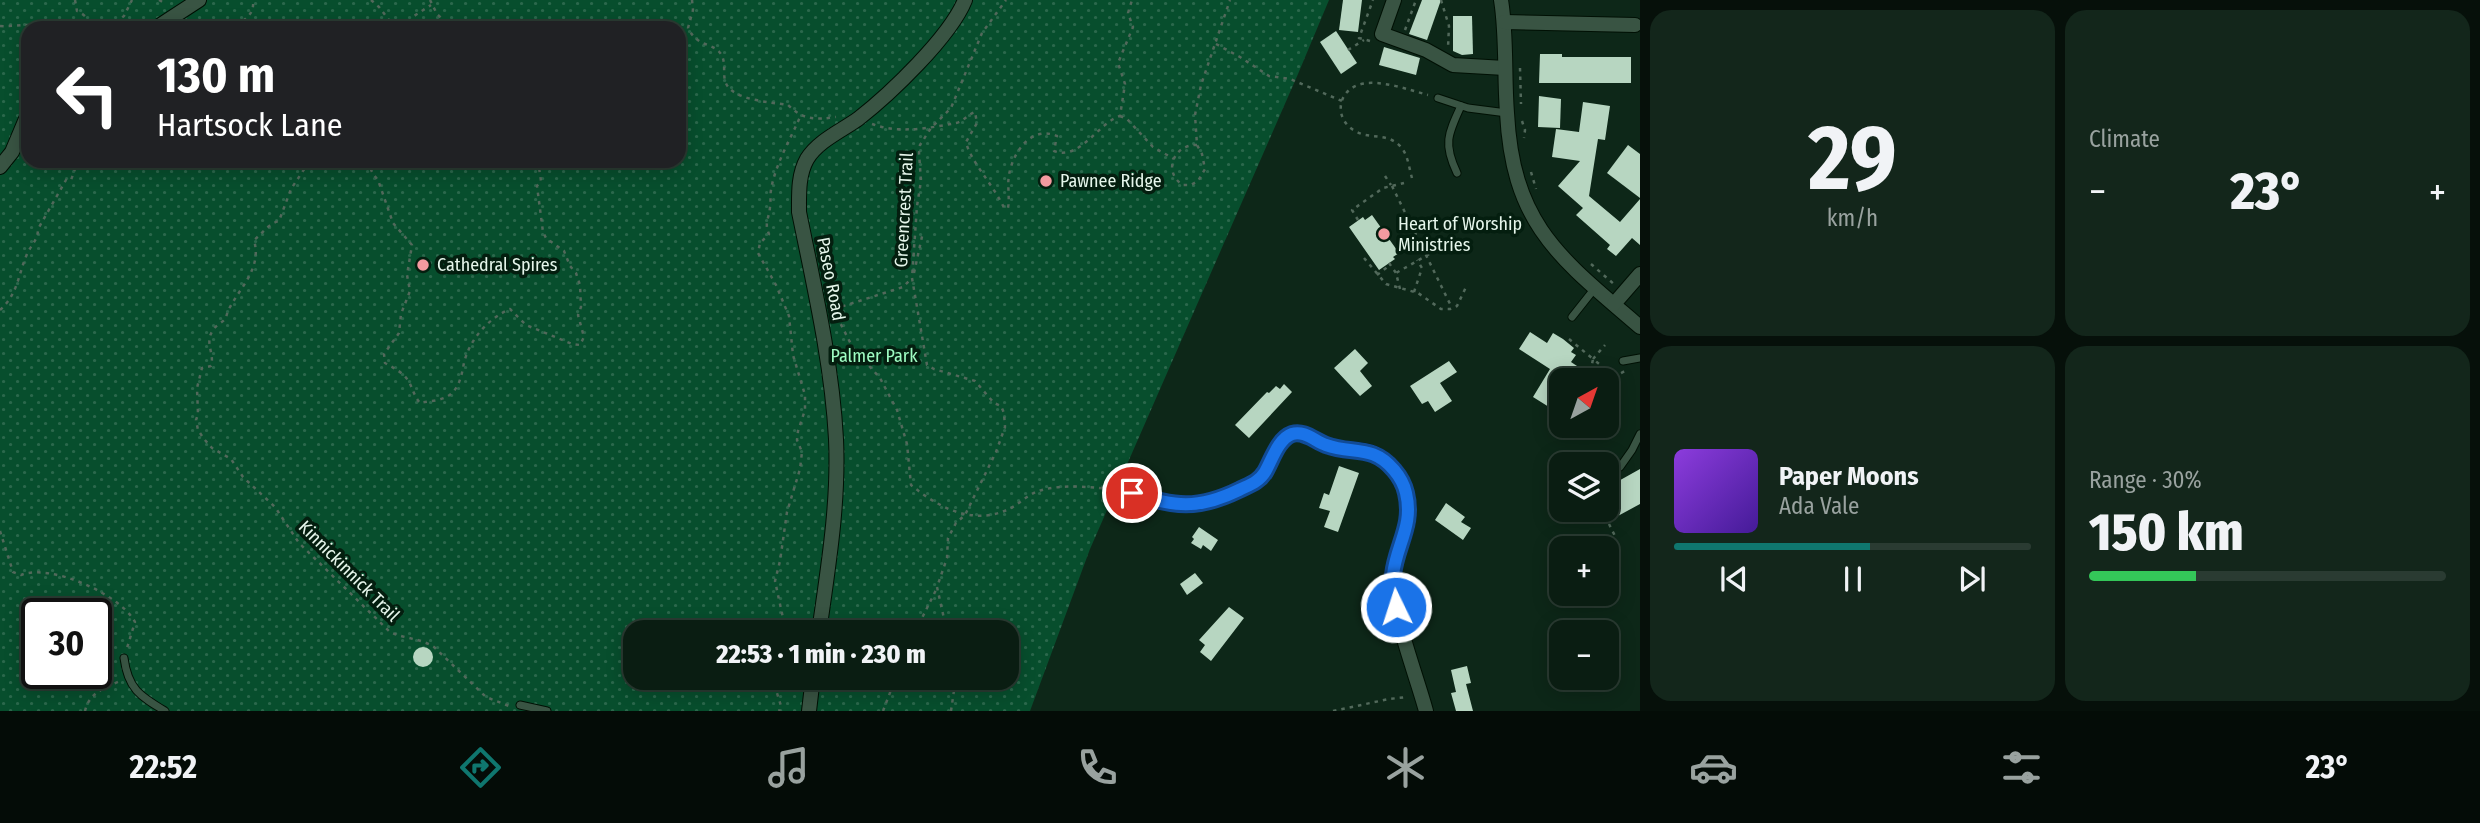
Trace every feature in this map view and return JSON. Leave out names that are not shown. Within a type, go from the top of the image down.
[{"type":"street","points":[[167,21],[199,0]]},
{"type":"street","name":"Paseo Road","points":[[821,620],[834,512],[836,440],[831,383],[799,212],[800,183],[807,160],[817,147],[860,117],[901,81],[959,16],[965,0]]},
{"type":"street","points":[[1394,0],[1382,34],[1426,50],[1453,65],[1513,68]]},
{"type":"street","points":[[1501,0],[1513,68],[1507,113],[1510,156],[1521,194],[1529,211],[1560,255],[1640,327]]},
{"type":"street","points":[[1504,22],[1635,25]]},
{"type":"street","points":[[0,167],[12,152],[21,131]]},
{"type":"street","points":[[1614,304],[1640,274]]},
{"type":"street","points":[[1132,493],[1167,504],[1184,506],[1221,498],[1258,481],[1284,440],[1296,433],[1329,446],[1371,452],[1382,458],[1399,476],[1407,498],[1407,527],[1394,571],[1393,586],[1396,607],[1426,711]]},
{"type":"street","points":[[809,711],[811,690]]},
{"type":"lane","points":[[1438,98],[1461,106],[1507,113]]},
{"type":"lane","points":[[1457,173],[1448,153],[1448,141],[1461,106]]},
{"type":"lane","points":[[1572,317],[1595,288]]},
{"type":"lane","points":[[1623,360],[1640,358]]},
{"type":"lane","points":[[1619,467],[1640,434]]},
{"type":"lane","points":[[124,659],[126,679],[140,694],[165,711]]},
{"type":"lane","points":[[520,705],[547,711]]},
{"type":"path","points":[[75,0],[77,10],[89,21]]},
{"type":"path","points":[[118,21],[124,16],[132,0]]},
{"type":"path","points":[[243,21],[250,16],[253,0]]},
{"type":"path","points":[[371,0],[389,21]]},
{"type":"path","points":[[692,0],[693,10],[688,28],[699,42],[717,49],[721,54],[726,83],[741,95],[771,104],[783,104]]},
{"type":"path","name":"Greencrest Trail","points":[[944,620],[937,587],[947,558],[951,530],[965,515],[996,452],[1005,427],[1001,406],[994,403],[975,381],[927,365],[912,278],[921,181],[919,153],[920,145],[931,128],[951,108],[982,33],[1006,0]]},
{"type":"path","points":[[1121,116],[1125,84],[1118,63],[1133,27],[1128,13],[1132,0]]},
{"type":"path","points":[[1197,145],[1188,144],[1179,149],[1174,159],[1172,169],[1178,182],[1183,185],[1191,185],[1202,175],[1205,162],[1197,145],[1195,115],[1201,85],[1230,0]]},
{"type":"path","points":[[1404,33],[1416,0]]},
{"type":"path","points":[[1441,0],[1448,26],[1448,54]]},
{"type":"path","points":[[413,21],[414,16],[430,2],[446,21]]},
{"type":"path","points":[[0,26],[13,27],[21,23]]},
{"type":"path","points":[[1348,50],[1364,40]]},
{"type":"path","points":[[1216,44],[1269,76],[1290,79],[1342,101]]},
{"type":"path","points":[[1513,68],[1521,106]]},
{"type":"path","points":[[1412,178],[1402,148],[1391,139],[1364,135],[1348,126],[1340,111],[1342,101],[1348,91],[1361,83],[1397,87],[1438,98]]},
{"type":"path","points":[[931,128],[957,122],[975,112],[977,123],[966,142],[968,152],[988,179],[1004,208],[1008,208],[1011,165],[1023,144],[1034,134],[1057,136],[1054,151],[1068,152],[1088,142],[1102,126],[1121,116]]},
{"type":"path","points":[[1121,116],[1153,146],[1174,159]]},
{"type":"path","points":[[783,620],[775,581],[787,512],[800,469],[802,452],[797,440],[805,410],[805,395],[793,355],[792,325],[776,285],[758,253],[760,243],[769,234],[765,226],[770,209],[770,191],[779,162],[800,117]]},
{"type":"path","points":[[1521,118],[1525,130],[1524,143]]},
{"type":"path","points":[[1528,163],[1538,192]]},
{"type":"path","points":[[0,310],[19,285],[28,252],[38,237],[38,229],[50,205],[60,194],[66,180],[71,180],[75,168]]},
{"type":"path","name":"Kinnickinnick Trail","points":[[305,168],[291,189],[279,221],[270,223],[264,233],[254,240],[257,259],[248,280],[208,341],[214,358],[211,366],[202,368],[197,388],[198,430],[212,448],[231,459],[243,477],[275,507],[299,542],[390,632],[404,638],[424,640],[486,697],[506,707],[520,705]]},
{"type":"path","points":[[370,168],[378,180],[393,223],[412,245],[407,275],[410,290],[401,314],[399,333],[384,355],[385,363],[402,373],[409,381],[415,398],[420,403],[451,395],[463,376],[463,367],[470,348],[486,323],[510,309],[526,325],[580,345],[584,337],[578,314],[581,307],[580,285],[564,251],[546,238],[541,225],[537,186],[541,181],[540,168]]},
{"type":"path","points":[[1385,176],[1452,308]]},
{"type":"path","points":[[1359,220],[1352,210],[1383,188],[1404,183]]},
{"type":"path","points":[[818,313],[903,287],[912,278],[923,232]]},
{"type":"path","points":[[1396,273],[1426,254],[1445,246]]},
{"type":"path","points":[[1364,258],[1386,284],[1415,292],[1441,309],[1457,306],[1466,287]]},
{"type":"path","points":[[1415,292],[1422,268],[1417,260]]},
{"type":"path","points":[[1588,262],[1618,287]]},
{"type":"path","points":[[1377,275],[1390,264],[1396,273],[1400,289]]},
{"type":"path","points":[[833,309],[853,348],[880,378],[897,410],[906,444],[911,485],[932,502],[965,515],[994,515],[1011,508],[1037,491],[1096,486],[1132,493]]},
{"type":"path","points":[[1570,339],[1604,368]]},
{"type":"path","points":[[1591,368],[1593,359],[1605,345]]},
{"type":"path","points":[[1619,375],[1628,370]]},
{"type":"path","points":[[1609,524],[1615,536]]},
{"type":"path","points":[[0,531],[13,572],[21,575],[30,571],[65,578],[102,591],[129,611],[135,622],[124,659]]},
{"type":"path","points":[[921,620],[937,587]]},
{"type":"path","points":[[85,711],[87,701],[99,690],[126,679]]},
{"type":"path","points":[[776,690],[781,706],[779,711]]},
{"type":"path","points":[[883,711],[891,690]]},
{"type":"path","points":[[951,711],[954,690]]},
{"type":"path","points":[[1333,711],[1407,697]]},
{"type":"green space","name":"Palmer Park","points":[[0,0],[1329,0],[1090,549],[1030,711],[0,711]]},
{"type":"building","points":[[1343,0],[1362,0],[1358,32],[1339,30]]},
{"type":"building","points":[[1422,0],[1441,0],[1427,40],[1409,34]]},
{"type":"building","points":[[1453,16],[1472,16],[1473,54],[1462,55],[1453,51]]},
{"type":"building","points":[[1336,31],[1357,63],[1341,74],[1320,42]]},
{"type":"building","points":[[1384,47],[1420,58],[1416,75],[1379,65]]},
{"type":"building","points":[[1540,54],[1562,54],[1562,57],[1631,57],[1631,83],[1539,83]]},
{"type":"building","points":[[1539,96],[1561,99],[1560,128],[1538,127]]},
{"type":"building","points":[[1583,102],[1610,106],[1605,140],[1598,139],[1589,196],[1620,222],[1640,199],[1640,245],[1632,238],[1616,256],[1607,249],[1610,245],[1576,215],[1583,208],[1558,186],[1580,161],[1552,157],[1556,129],[1579,132]]},
{"type":"building","points":[[1628,145],[1640,154],[1640,198],[1607,173]]},
{"type":"building","points":[[1372,215],[1399,253],[1379,270],[1349,227],[1363,217],[1365,220]]},
{"type":"building","points":[[1530,332],[1547,343],[1553,333],[1574,348],[1571,352],[1576,355],[1571,362],[1580,368],[1549,368],[1519,349]]},
{"type":"building","points":[[1355,349],[1368,363],[1360,371],[1372,386],[1360,396],[1334,368]]},
{"type":"building","points":[[1449,361],[1457,372],[1440,383],[1452,401],[1435,412],[1428,401],[1422,404],[1410,386]]},
{"type":"building","points":[[1549,371],[1549,407],[1533,397]]},
{"type":"building","points":[[1284,384],[1292,392],[1249,438],[1235,425],[1267,392],[1276,386],[1280,389]]},
{"type":"building","points":[[1339,466],[1359,473],[1338,532],[1324,527],[1330,511],[1319,508],[1324,493],[1329,495]]},
{"type":"building","points":[[1640,469],[1640,504],[1619,515],[1619,481]]},
{"type":"building","points":[[1446,503],[1465,517],[1461,522],[1471,528],[1463,540],[1435,520]]},
{"type":"building","points":[[1199,527],[1218,540],[1211,551],[1203,545],[1201,549],[1191,543]]},
{"type":"building","points":[[1195,573],[1203,583],[1187,595],[1180,584]]},
{"type":"building","points":[[1229,607],[1244,618],[1211,661],[1200,652],[1205,645],[1199,640]]},
{"type":"building","points":[[423,647],[430,650],[433,657],[430,664],[423,667],[416,664],[413,657],[416,650]]},
{"type":"building","points":[[1467,666],[1471,683],[1466,684],[1473,711],[1456,711],[1451,693],[1456,692],[1451,670]]},
{"type":"place","name":"Pawnee Ridge","points":[[1046,181]]},
{"type":"place","name":"Heart of Worship Ministries","points":[[1384,234]]},
{"type":"place","name":"Cathedral Spires","points":[[423,265]]},
{"type":"route","points":[[1132,493],[1167,504],[1184,506],[1203,504],[1232,494],[1258,481],[1287,436],[1296,433],[1329,446],[1371,452],[1387,462],[1399,476],[1407,498],[1405,538],[1392,577],[1396,607]]}]
